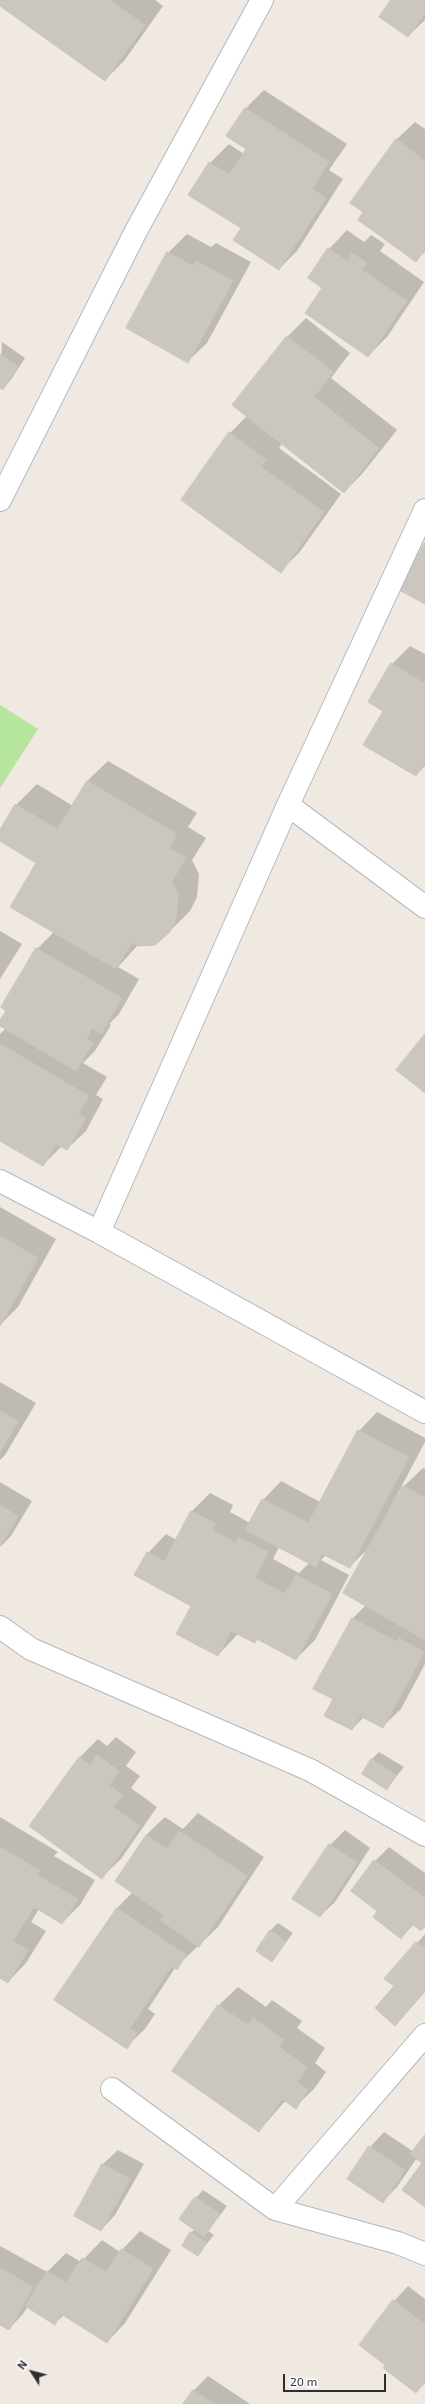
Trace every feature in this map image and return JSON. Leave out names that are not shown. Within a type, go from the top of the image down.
[{"type":"street","points":[[0,500],[136,231],[262,0]]},
{"type":"street","points":[[99,1232],[288,805],[425,510]]},
{"type":"street","points":[[288,805],[425,907]]},
{"type":"street","points":[[0,1181],[99,1232],[425,1412]]},
{"type":"street","points":[[0,1627],[31,1649],[310,1770],[425,1835]]},
{"type":"street","points":[[275,2209],[425,2035]]},
{"type":"street","points":[[112,2088],[275,2209],[398,2242],[425,2254]]},
{"type":"green space","points":[[0,705],[38,729],[0,788]]},
{"type":"building","points":[[0,0],[110,0],[145,25],[105,81],[0,6]]},
{"type":"building","points":[[391,0],[425,0],[425,13],[408,37],[379,17]]},
{"type":"building","points":[[245,108],[329,162],[312,189],[326,198],[279,270],[233,240],[241,228],[188,195],[209,162],[229,175],[246,149],[226,136]]},
{"type":"building","points":[[396,139],[425,161],[425,250],[416,262],[358,220],[363,212],[350,203]]},
{"type":"building","points":[[328,248],[347,261],[352,253],[367,263],[362,270],[407,301],[368,357],[305,313],[322,288],[308,278]]},
{"type":"building","points":[[167,252],[193,266],[196,261],[233,281],[188,363],[126,328]]},
{"type":"building","points":[[287,336],[333,372],[314,397],[379,448],[344,493],[232,405]]},
{"type":"building","points":[[0,354],[18,366],[3,390],[0,388]]},
{"type":"building","points":[[229,432],[266,460],[261,467],[324,512],[281,573],[181,500]]},
{"type":"building","points":[[425,542],[425,604],[399,590]]},
{"type":"building","points":[[391,663],[425,684],[425,762],[416,776],[363,745],[383,711],[368,702]]},
{"type":"building","points":[[87,781],[177,834],[169,848],[186,858],[172,881],[178,895],[176,919],[170,932],[155,945],[138,946],[132,942],[116,969],[10,907],[36,863],[0,841],[0,830],[15,804],[57,829]]},
{"type":"building","points":[[36,948],[122,998],[101,1034],[92,1028],[86,1039],[93,1043],[76,1071],[0,1026],[0,1020],[6,1011],[1,1007]]},
{"type":"building","points":[[425,1034],[425,1093],[396,1070]]},
{"type":"building","points":[[0,1044],[89,1096],[78,1114],[86,1118],[67,1150],[56,1144],[43,1166],[0,1141]]},
{"type":"building","points":[[0,1236],[38,1258],[0,1326]]},
{"type":"building","points":[[0,1411],[18,1421],[0,1452]]},
{"type":"building","points":[[358,1430],[409,1457],[350,1568],[322,1554],[316,1567],[245,1530],[262,1499],[308,1523]]},
{"type":"building","points":[[403,1486],[425,1498],[425,1640],[343,1593]]},
{"type":"building","points":[[0,1505],[18,1516],[0,1546]]},
{"type":"building","points":[[191,1511],[216,1524],[212,1530],[235,1543],[239,1537],[268,1552],[255,1578],[285,1594],[296,1575],[332,1594],[296,1660],[257,1639],[255,1643],[231,1631],[218,1656],[176,1634],[191,1606],[134,1575],[147,1552],[164,1561]]},
{"type":"building","points":[[352,1618],[397,1642],[399,1638],[424,1652],[383,1728],[360,1716],[352,1730],[324,1716],[333,1699],[313,1689]]},
{"type":"building","points":[[97,1755],[119,1771],[109,1785],[123,1795],[113,1807],[140,1826],[102,1879],[29,1826],[79,1757],[90,1765]]},
{"type":"building","points":[[371,1759],[396,1775],[387,1790],[362,1774]]},
{"type":"building","points":[[179,1831],[247,1876],[199,1947],[160,1920],[164,1915],[115,1881],[146,1835],[167,1849]]},
{"type":"building","points":[[329,1844],[357,1863],[320,1917],[292,1899]]},
{"type":"building","points":[[0,1847],[40,1871],[37,1875],[78,1899],[62,1924],[34,1907],[13,1941],[28,1950],[8,1983],[0,1978]]},
{"type":"building","points":[[374,1860],[425,1898],[425,1926],[421,1931],[412,1924],[401,1939],[373,1917],[377,1911],[351,1891]]},
{"type":"building","points":[[117,1908],[186,1955],[177,1970],[172,1966],[130,2028],[137,2033],[127,2049],[54,2000]]},
{"type":"building","points":[[270,1930],[286,1942],[272,1962],[256,1951]]},
{"type":"building","points":[[416,1942],[425,1949],[425,1991],[395,2026],[375,2008],[394,1986],[384,1979]]},
{"type":"building","points":[[218,2005],[248,2025],[253,2018],[284,2040],[279,2047],[307,2067],[297,2082],[308,2090],[296,2109],[282,2099],[259,2132],[172,2071]]},
{"type":"building","points":[[425,2135],[425,2207],[402,2190],[422,2163],[410,2154]]},
{"type":"building","points":[[369,2146],[405,2170],[383,2203],[347,2179]]},
{"type":"building","points":[[102,2164],[130,2179],[101,2231],[74,2216]]},
{"type":"building","points":[[195,2197],[220,2214],[204,2237],[179,2219]]},
{"type":"building","points":[[190,2232],[207,2243],[198,2256],[182,2246]]},
{"type":"building","points":[[121,2249],[153,2269],[107,2343],[61,2314],[55,2325],[25,2306],[47,2271],[66,2283],[82,2258],[106,2272]]},
{"type":"building","points":[[0,2268],[33,2287],[9,2330],[0,2325]]},
{"type":"building","points":[[393,2300],[425,2324],[425,2381],[416,2393],[383,2368],[385,2365],[359,2345]]},
{"type":"building","points":[[193,2390],[214,2404],[183,2404]]}]
